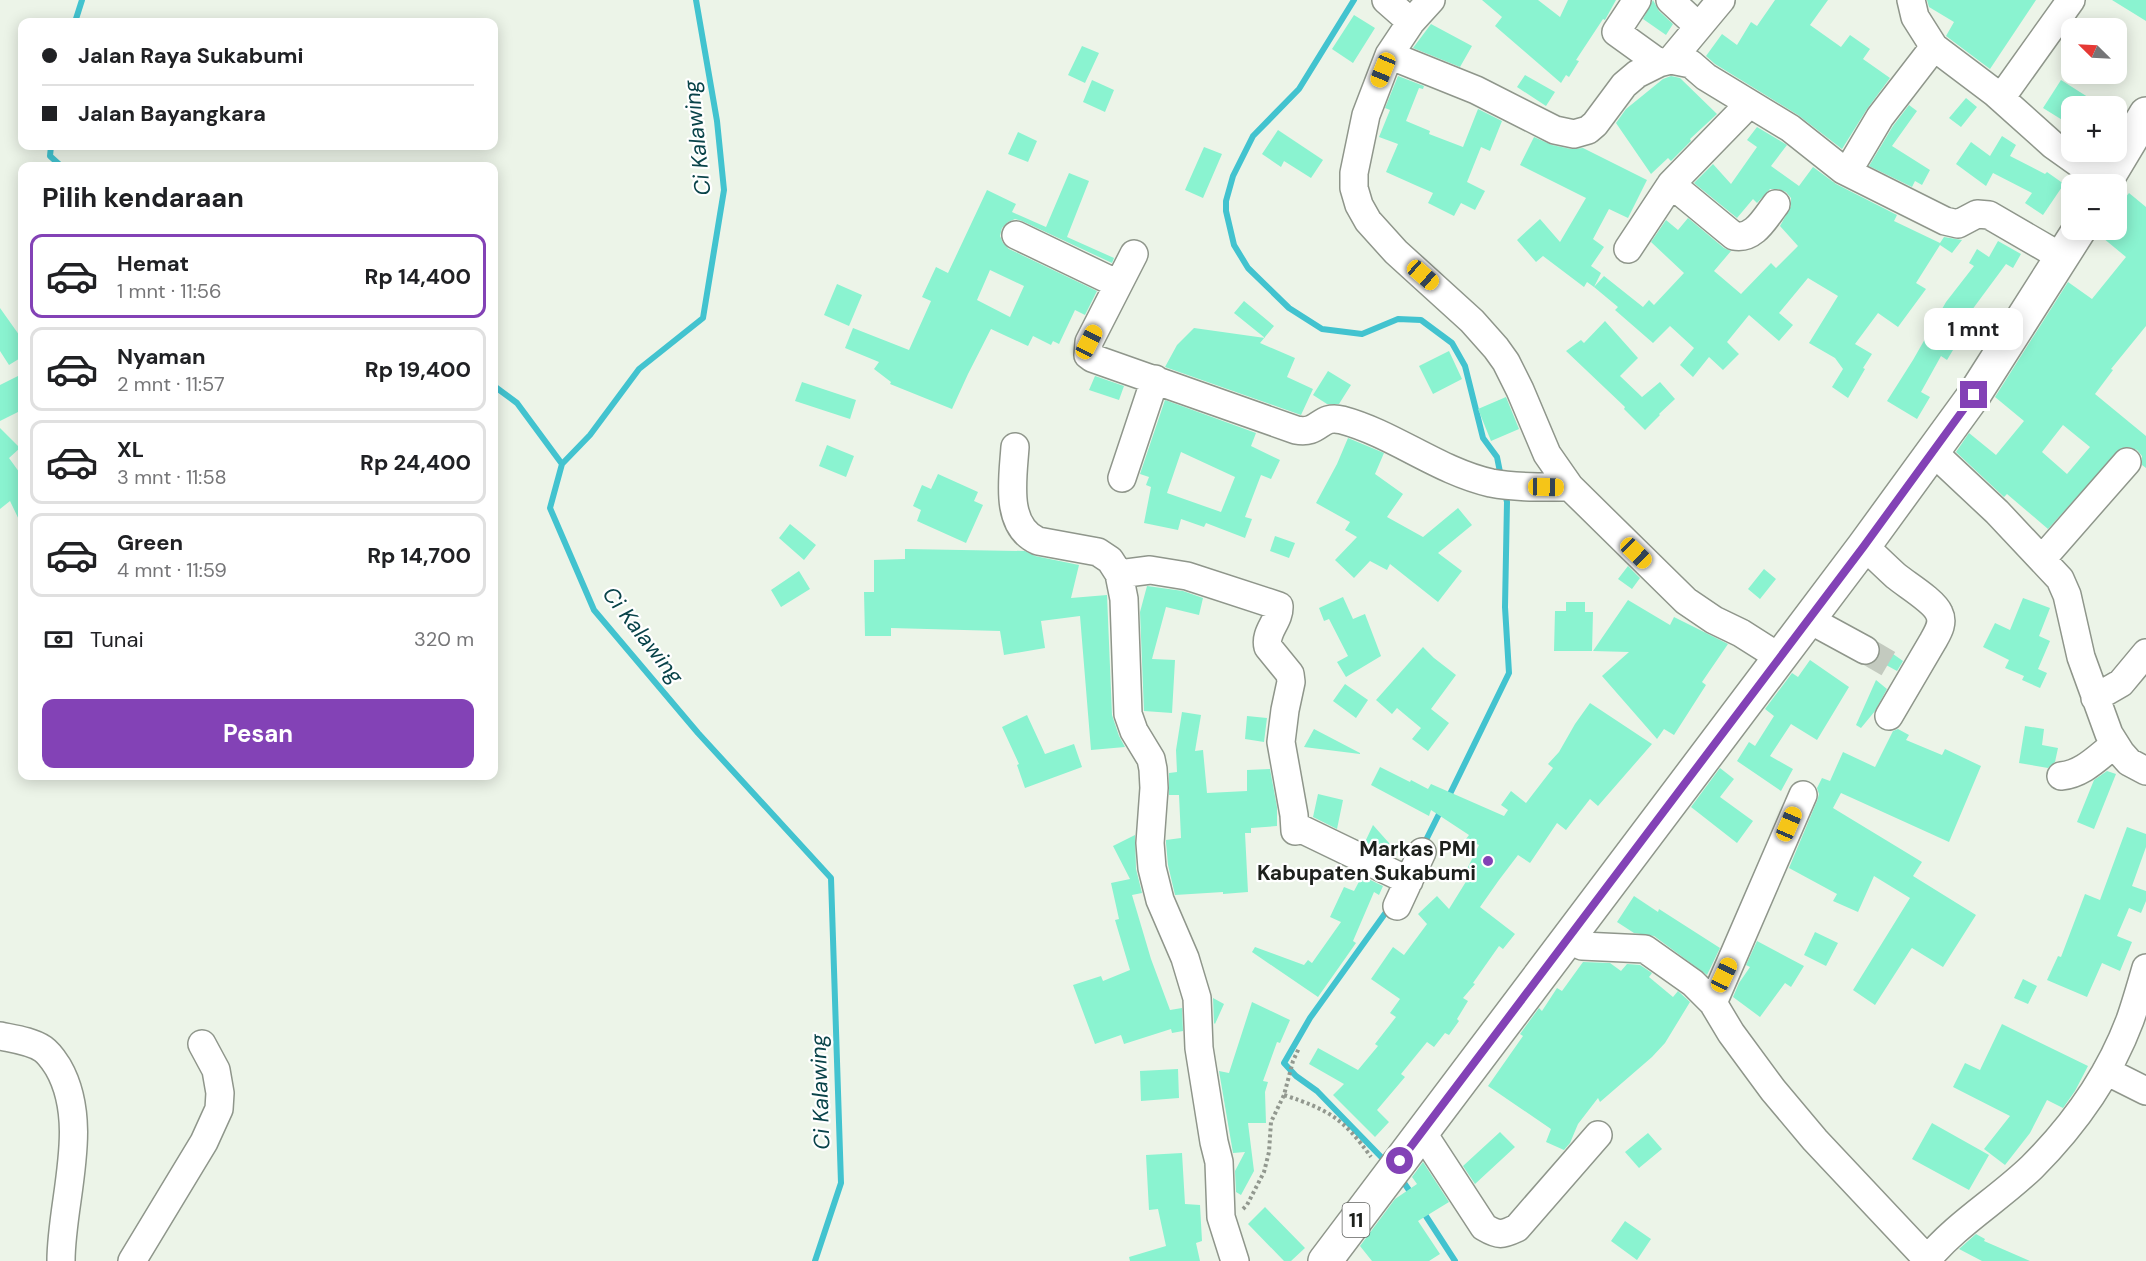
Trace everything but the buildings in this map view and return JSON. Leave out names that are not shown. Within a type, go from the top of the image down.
[{"type":"highway","points":[[2109,174],[2146,114]]},
{"type":"highway","name":"11","points":[[1325,1261],[1933,452],[1974,395],[2073,240]]},
{"type":"street","points":[[1386,0],[1411,22]]},
{"type":"street","points":[[1431,0],[1411,22],[1389,55],[1366,115],[1357,150],[1354,188],[1359,205],[1368,221],[1396,252],[1472,321],[1496,348],[1520,390],[1547,454],[1570,487],[1686,601],[1714,620],[1741,633],[1779,657]]},
{"type":"street","points":[[1637,0],[1616,32],[1665,62],[1691,64],[1706,77],[1790,128],[1832,162],[1945,221],[1958,224],[1977,214],[1989,215],[2063,258]]},
{"type":"street","points":[[1670,0],[1698,26]]},
{"type":"street","points":[[1389,55],[1476,90],[1555,130],[1574,134],[1588,130],[1595,124],[1624,85],[1636,74],[1665,62],[1721,0]]},
{"type":"street","points":[[1911,0],[1915,17],[1934,47],[2001,98],[2053,145],[2092,174]]},
{"type":"street","points":[[2001,98],[2071,0]]},
{"type":"street","points":[[1848,171],[1880,117],[1934,47]]},
{"type":"street","points":[[1628,249],[1671,184],[1749,104]]},
{"type":"street","points":[[1671,184],[1734,237],[1751,234],[1776,204]]},
{"type":"street","points":[[1016,235],[1118,284]]},
{"type":"street","points":[[1134,254],[1089,342],[1088,355],[1302,431],[1315,429],[1328,419],[1347,422],[1383,436],[1446,467],[1491,483],[1511,486],[1570,487]]},
{"type":"street","points":[[1122,478],[1155,380]]},
{"type":"street","points":[[1015,447],[1012,480],[1014,514],[1023,531],[1030,538],[1038,541],[1098,552],[1110,560],[1119,574],[1124,599],[1128,714],[1153,769],[1150,843],[1152,868],[1160,900],[1185,958],[1197,998],[1199,1048],[1219,1162],[1221,1217],[1235,1261]]},
{"type":"street","points":[[1933,452],[1997,512],[2060,579],[2064,586],[2081,657],[2095,698],[2115,744],[2129,762],[2146,771]]},
{"type":"street","points":[[2042,559],[2127,462]]},
{"type":"street","points":[[1864,546],[1939,613],[1940,628],[1904,672],[1889,716]]},
{"type":"street","points":[[1119,574],[1150,570],[1187,576],[1279,606],[1279,615],[1267,642],[1268,647],[1290,674],[1291,682],[1284,710],[1281,742],[1295,829],[1409,881]]},
{"type":"street","points":[[1808,619],[1865,650]]},
{"type":"street","points":[[2095,698],[2121,683],[2146,653]]},
{"type":"street","points":[[2061,776],[2070,775],[2088,766],[2115,744]]},
{"type":"street","points":[[1713,1003],[1803,795]]},
{"type":"street","points":[[1397,906],[1422,852]]},
{"type":"street","points":[[1567,939],[1582,946],[1645,949],[1693,983],[1713,1003],[1773,1090],[1815,1140],[1927,1260],[1962,1224],[2031,1167],[2079,1115],[2106,1071],[2130,1021],[2146,968]]},
{"type":"street","points":[[0,1036],[35,1045],[48,1053],[60,1071],[68,1093],[72,1137],[61,1261]]},
{"type":"street","points":[[132,1261],[204,1142],[219,1108],[220,1093],[216,1070],[201,1044]]},
{"type":"street","points":[[2106,1071],[2146,1091]]},
{"type":"street","points":[[1417,1138],[1484,1227],[1496,1234],[1517,1228],[1598,1135]]},
{"type":"path","points":[[1221,1217],[1239,1214],[1248,1205],[1264,1172],[1269,1152],[1271,1122],[1284,1095],[1299,1048]]},
{"type":"path","points":[[1284,1095],[1318,1106],[1344,1123],[1372,1159],[1383,1184]]},
{"type":"waterway","points":[[76,18],[82,0]]},
{"type":"waterway","name":"Ci Kalawing","points":[[696,0],[717,121],[724,190],[703,318],[639,369],[590,435],[562,464],[550,508],[594,610],[698,733],[831,878],[841,1183],[815,1261]]},
{"type":"waterway","points":[[1354,0],[1299,89],[1253,136],[1233,176],[1226,201],[1226,211],[1234,245],[1248,268],[1289,308],[1322,329],[1362,334],[1398,319],[1421,320],[1452,343],[1465,366],[1483,438],[1497,457],[1501,477]]},
{"type":"waterway","points":[[51,150],[50,156],[57,162]]},
{"type":"waterway","points":[[498,389],[517,403],[562,464]]},
{"type":"waterway","points":[[1448,798],[1509,673],[1505,607],[1507,502],[1505,493]]},
{"type":"waterway","points":[[1423,846],[1441,810]]},
{"type":"waterway","points":[[1387,1163],[1317,1091],[1296,1076],[1284,1063],[1310,1018],[1389,908]]},
{"type":"waterway","points":[[1400,1177],[1413,1196]]},
{"type":"waterway","points":[[1422,1210],[1455,1261]]},
{"type":"tunnel","points":[[1865,650],[1896,668]]},
{"type":"place","name":"Markas PMI Kabupaten Sukabumi","points":[[1488,861]]},
{"type":"route","points":[[1400,1161],[1864,546],[1974,395]]}]
